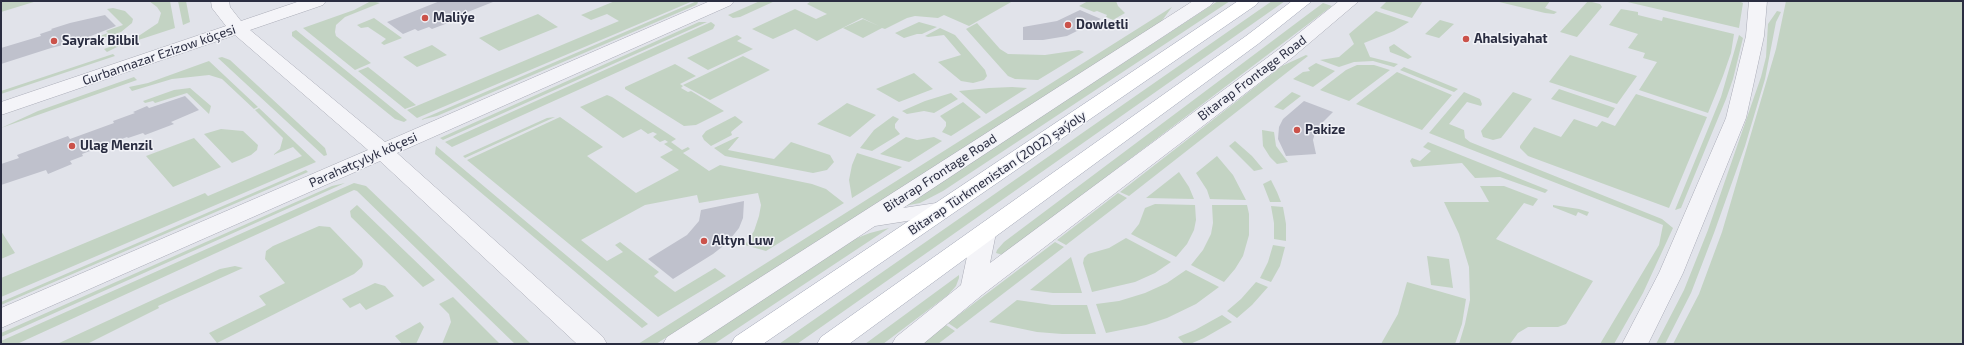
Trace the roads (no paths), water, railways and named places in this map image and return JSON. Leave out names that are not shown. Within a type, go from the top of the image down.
[{"type":"main road","name":"Bitarap Türkmenistan (2002) şaýoly","points":[[744,344],[1250,1]]},
{"type":"main road","points":[[830,344],[1252,40],[1303,1]]},
{"type":"street","points":[[220,1],[221,8],[237,28],[382,152],[594,344]]},
{"type":"street","name":"Gurbannazar Ezizow köçesi","points":[[1,109],[317,1]]},
{"type":"street","name":"Parahatçylyk köçesi","points":[[1,319],[725,1]]},
{"type":"street","name":"Bitarap Frontage Road","points":[[676,344],[1205,1]]},
{"type":"street","name":"Bitarap Frontage Road","points":[[905,344],[973,289],[1286,53],[1350,1]]},
{"type":"street","points":[[1635,344],[1671,273],[1736,118],[1755,36],[1758,1]]},
{"type":"street","points":[[867,220],[943,209]]},
{"type":"street","points":[[973,289],[984,233]]},
{"type":"place","name":"Maliýe","points":[[425,18]]},
{"type":"place","name":"Dowletli","points":[[1068,25]]},
{"type":"place","name":"Ahalsiyahat","points":[[1466,39]]},
{"type":"place","name":"Sayrak Bilbil","points":[[54,41]]},
{"type":"place","name":"Pakize","points":[[1297,130]]},
{"type":"place","name":"Ulag Menzil","points":[[72,146]]},
{"type":"place","name":"Altyn Luw","points":[[704,241]]}]
